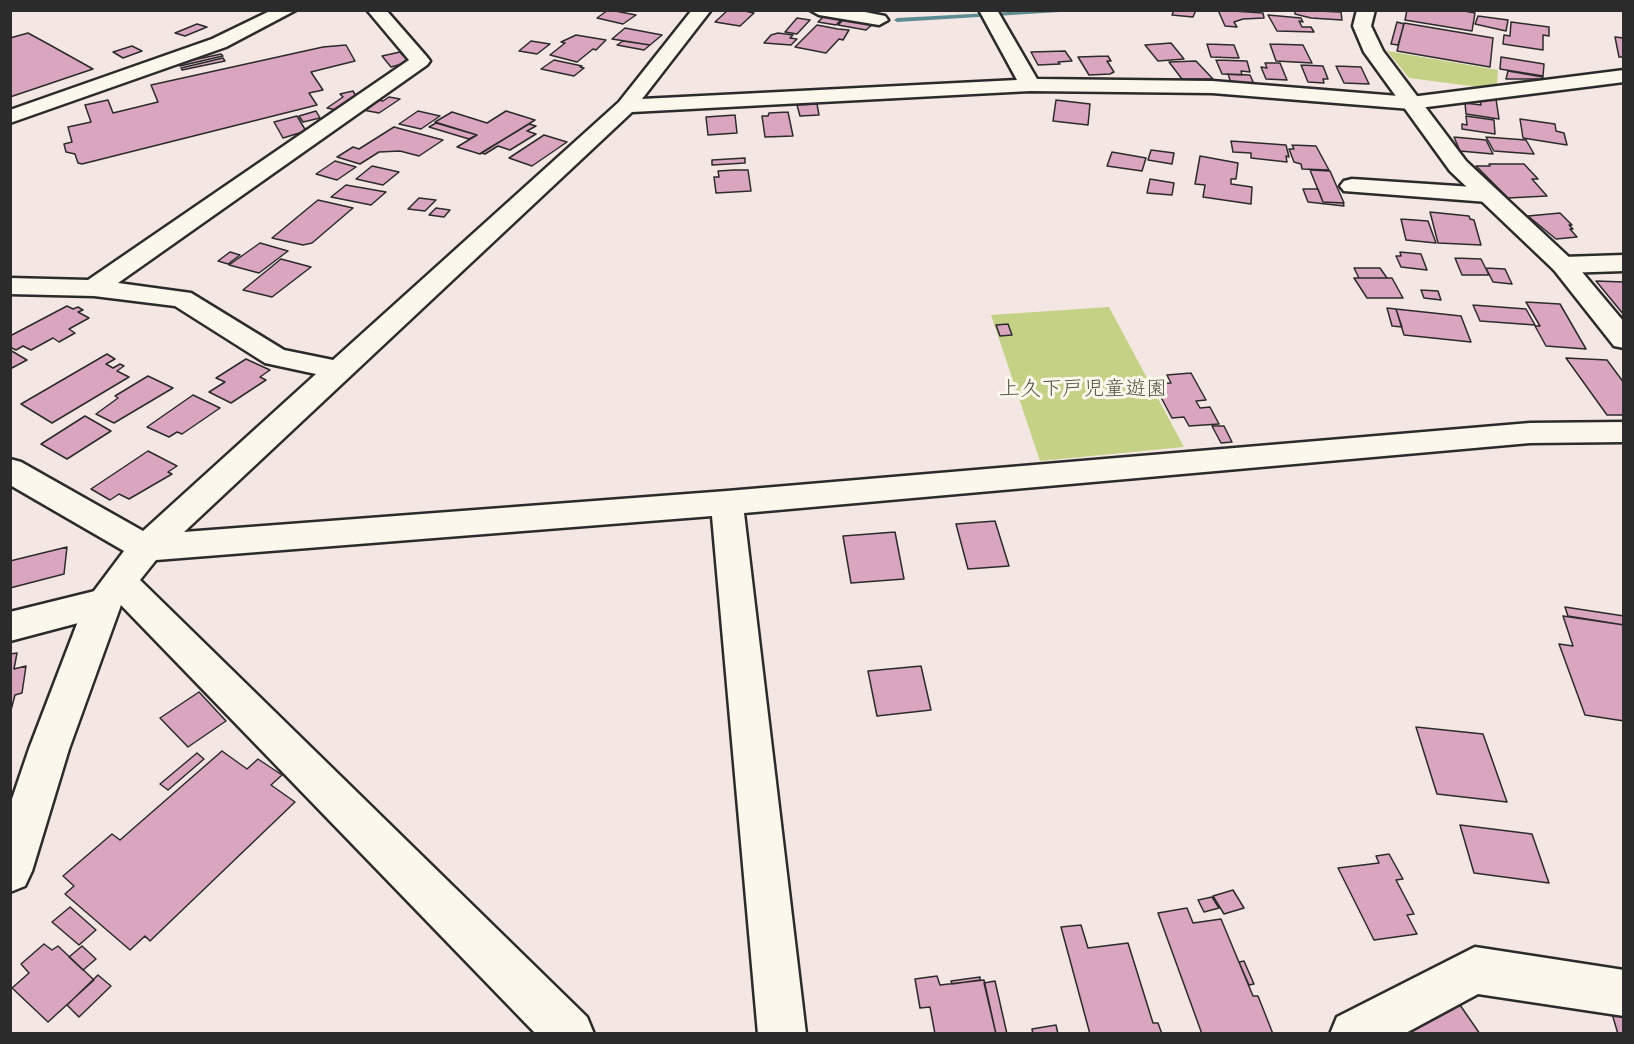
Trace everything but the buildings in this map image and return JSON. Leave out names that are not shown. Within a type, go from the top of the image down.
[{"type":"street","points":[[94,288],[420,61],[376,10]]},
{"type":"street","points":[[10,872],[49,748],[111,592],[146,548],[626,105],[702,10]]},
{"type":"street","points":[[819,10],[879,20]]},
{"type":"street","points":[[988,10],[1030,85]]},
{"type":"street","points":[[1366,10],[1362,26],[1367,40],[1458,166],[1563,265],[1623,340]]},
{"type":"street","points":[[10,117],[219,43],[285,14]]},
{"type":"street","points":[[626,105],[1030,85],[1212,87],[1411,103],[1623,76]]},
{"type":"street","points":[[1352,186],[1488,195]]},
{"type":"street","points":[[1563,265],[1623,263]]},
{"type":"street","points":[[10,286],[94,288],[182,299],[275,357],[338,370]]},
{"type":"street","points":[[10,470],[146,548],[727,503],[1530,434],[1623,432]]},
{"type":"street","points":[[727,503],[782,1034]]},
{"type":"street","points":[[10,627],[111,592]]},
{"type":"street","points":[[111,592],[570,1034]]},
{"type":"street","points":[[1354,1034],[1476,970],[1623,993]]},
{"type":"green space","points":[[1387,51],[1498,70],[1497,86],[1486,88],[1409,78]]},
{"type":"green space","name":"上久下戸児童遊園","points":[[1109,307],[1184,447],[1040,461],[991,315]]},
{"type":"waterway","points":[[897,20],[1089,10]]}]
